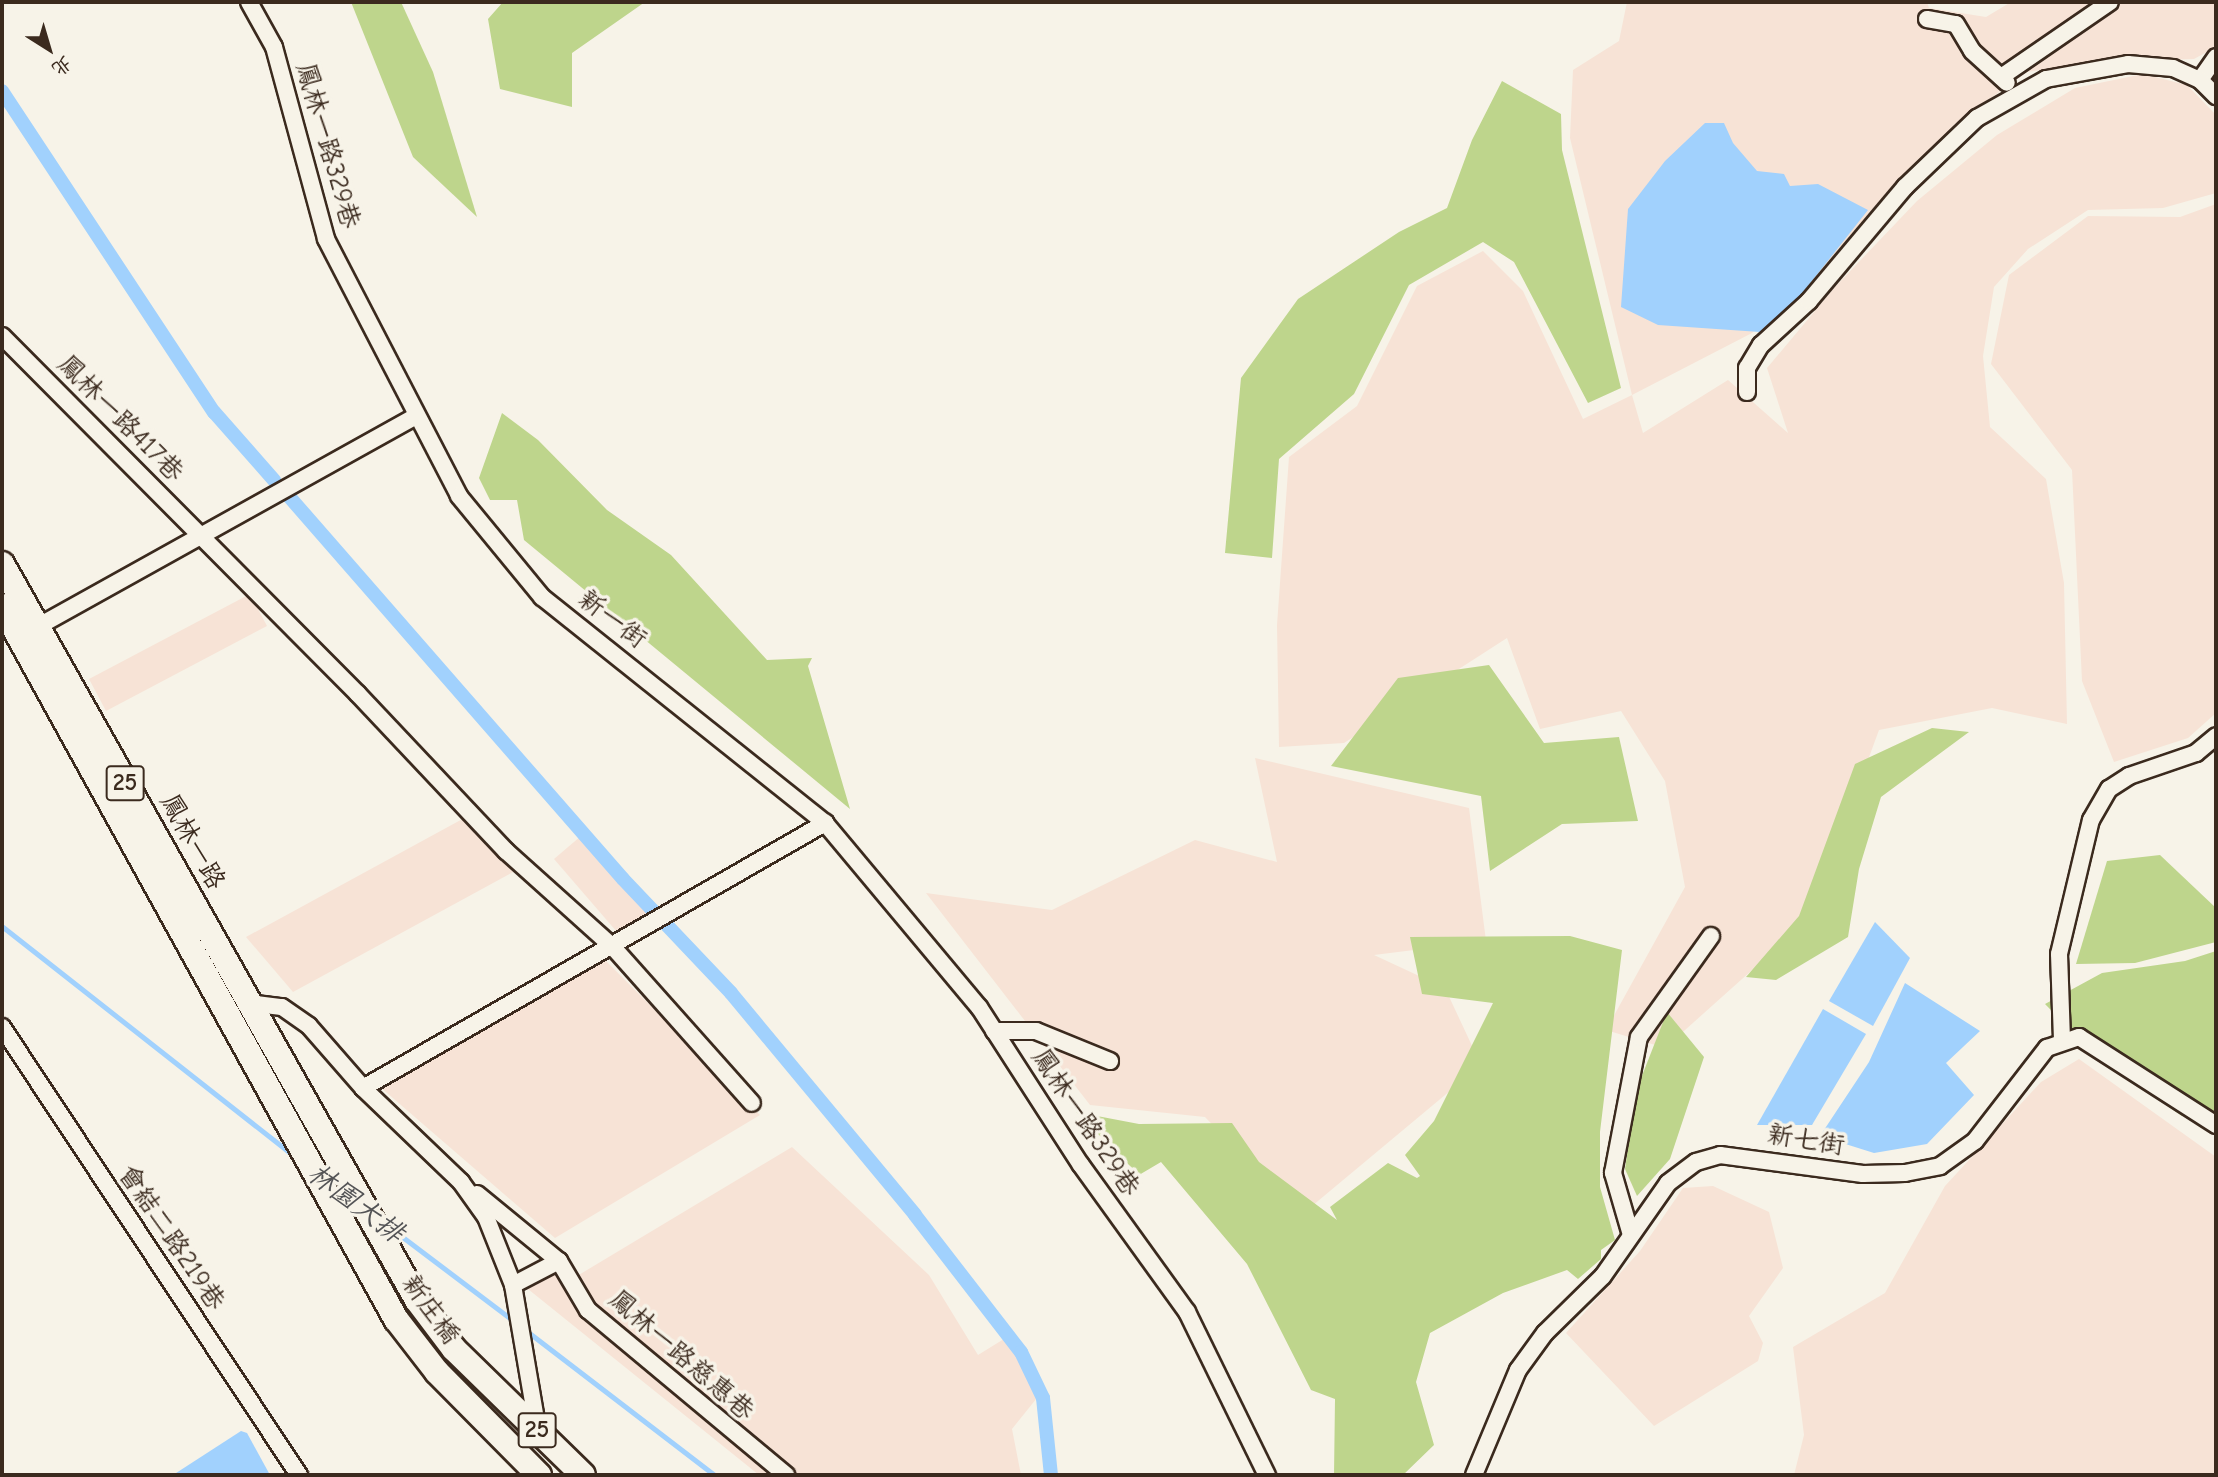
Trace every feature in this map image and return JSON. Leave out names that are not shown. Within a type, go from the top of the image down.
[{"type":"main road","name":"鳳林一路","points":[[2,564],[238,1007]]},
{"type":"main road","name":"鳳林一路","points":[[2,606],[238,1007]]},
{"type":"main road","name":"新庄橋","points":[[238,1007],[417,1300],[454,1349],[538,1432]]},
{"type":"main road","name":"新庄橋","points":[[238,1007],[396,1319],[477,1412],[539,1475]]},
{"type":"main road","name":"25","points":[[538,1432],[583,1475]]},
{"type":"street","name":"鳳林一路329巷","points":[[249,2],[274,47],[319,223],[416,416]]},
{"type":"street","points":[[2001,77],[2110,2]]},
{"type":"street","points":[[1927,19],[1956,24],[1972,51],[2020,94]]},
{"type":"street","points":[[2200,80],[2216,57]]},
{"type":"street","points":[[1747,392],[1747,368],[1761,345],[1810,301],[1914,178],[1977,118],[2046,79],[2127,64],[2173,68],[2200,80],[2216,96]]},
{"type":"street","name":"鳳林一路417巷","points":[[2,336],[203,538],[506,851],[612,947],[752,1103]]},
{"type":"street","points":[[37,627],[203,538],[416,416]]},
{"type":"street","name":"新一街","points":[[416,416],[459,496],[542,597],[825,823]]},
{"type":"street","points":[[2216,736],[2196,753],[2129,776],[2109,789],[2091,820],[2059,954],[2062,1040],[2079,1037],[2093,1044],[2216,1125]]},
{"type":"street","name":"鳳林一路329巷","points":[[825,823],[994,1031],[1081,1165],[1187,1312],[1267,1475]]},
{"type":"street","points":[[363,1088],[825,823]]},
{"type":"street","points":[[1631,1235],[1614,1173],[1639,1037],[1711,936]]},
{"type":"street","points":[[238,1007],[282,1007],[309,1026],[363,1088],[461,1182],[486,1217],[513,1285],[538,1432]]},
{"type":"street","name":"會結二路219巷","points":[[2,1027],[299,1475]]},
{"type":"street","points":[[994,1031],[1036,1031],[1110,1060]]},
{"type":"street","name":"新七街","points":[[1474,1475],[1518,1370],[1545,1333],[1603,1276],[1668,1183],[1696,1162],[1720,1155],[1863,1174],[1905,1173],[1940,1166],[1975,1141],[2047,1048],[2062,1040]]},
{"type":"street","name":"鳳林一路慈惠巷","points":[[461,1182],[559,1261],[588,1310],[786,1475]]},
{"type":"street","points":[[513,1285],[559,1261]]},
{"type":"shaded area","points":[[1627,2],[1927,2],[1929,8],[1986,17],[2011,2],[2216,2],[2216,47],[2194,59],[2094,62],[2027,72],[1955,124],[1872,210],[1802,292],[1752,333],[1632,395],[1570,138],[1573,70],[1619,41]]},
{"type":"shaded area","points":[[2143,74],[2187,85],[2216,115],[2216,193],[2163,208],[2088,210],[2028,249],[1994,287],[1983,356],[1990,427],[2046,479],[2064,583],[2067,724],[1992,708],[1879,730],[1810,918],[1665,1048],[1606,1030],[1685,887],[1665,781],[1621,711],[1540,729],[1507,638],[1344,743],[1279,747],[1277,625],[1289,457],[1357,406],[1417,286],[1483,251],[1523,291],[1583,419],[1632,395],[1643,433],[1728,380],[1788,433],[1767,368],[1835,287],[1917,201],[1997,135],[2075,88]]},
{"type":"shaded area","points":[[2216,204],[2216,713],[2188,738],[2114,762],[2082,681],[2072,470],[1991,364],[2009,275],[2088,216],[2180,217]]},
{"type":"shaded area","points":[[250,594],[267,626],[106,711],[89,679]]},
{"type":"shaded area","points":[[1255,758],[1469,808],[1486,941],[1374,955],[1445,988],[1481,1065],[1300,1216],[1205,1117],[1090,1105],[926,893],[1052,910],[1195,840],[1277,862]]},
{"type":"shaded area","points":[[468,816],[515,871],[293,992],[246,937]]},
{"type":"shaded area","points":[[588,830],[655,908],[617,932],[554,859]]},
{"type":"shaded area","points":[[599,954],[760,1115],[555,1238],[372,1080]]},
{"type":"shaded area","points":[[2079,1059],[2216,1157],[2216,1475],[1794,1475],[1804,1435],[1793,1347],[1885,1293],[1945,1186],[2041,1082]]},
{"type":"shaded area","points":[[792,1147],[929,1275],[978,1355],[1012,1334],[1045,1388],[1012,1429],[1021,1475],[759,1475],[523,1285],[545,1267],[567,1282]]},
{"type":"shaded area","points":[[1713,1186],[1769,1212],[1783,1268],[1749,1316],[1763,1343],[1758,1361],[1654,1426],[1566,1333],[1640,1251],[1683,1188]]},
{"type":"green space","points":[[351,2],[401,2],[433,72],[477,217],[413,157]]},
{"type":"green space","points":[[503,2],[645,2],[572,53],[572,107],[500,89],[488,19]]},
{"type":"green space","points":[[1502,81],[1561,114],[1562,150],[1621,388],[1588,403],[1514,262],[1483,242],[1409,285],[1354,394],[1279,459],[1272,558],[1225,553],[1241,378],[1298,299],[1399,232],[1447,208],[1472,140]]},
{"type":"green space","points":[[502,413],[538,440],[607,510],[671,555],[767,660],[812,658],[808,666],[850,809],[524,540],[517,500],[490,500],[479,478]]},
{"type":"green space","points":[[1489,665],[1544,743],[1619,737],[1638,821],[1562,824],[1490,871],[1481,796],[1331,766],[1398,678]]},
{"type":"green space","points":[[1932,728],[1969,732],[1881,797],[1859,869],[1848,937],[1776,980],[1746,977],[1799,916],[1855,764]]},
{"type":"green space","points":[[2160,855],[2216,908],[2216,942],[2135,963],[2076,964],[2107,861]]},
{"type":"green space","points":[[1570,936],[1622,950],[1600,1132],[1600,1187],[1615,1240],[1601,1250],[1601,1259],[1578,1279],[1567,1270],[1503,1293],[1430,1333],[1416,1382],[1434,1445],[1403,1475],[1334,1475],[1335,1399],[1311,1390],[1247,1264],[1161,1162],[1139,1175],[1076,1112],[1139,1124],[1232,1123],[1259,1162],[1337,1220],[1330,1207],[1388,1163],[1417,1178],[1420,1176],[1405,1155],[1434,1121],[1493,1003],[1422,994],[1410,937]]},
{"type":"green space","points":[[2216,951],[2216,1123],[2207,1112],[2182,1116],[2097,1057],[2045,1004],[2102,973],[2185,961]]},
{"type":"green space","points":[[1667,1012],[1704,1057],[1670,1159],[1637,1196],[1625,1169],[1636,1091]]},
{"type":"water","points":[[1705,123],[1724,123],[1733,143],[1757,171],[1784,174],[1790,186],[1818,184],[1868,210],[1793,305],[1760,332],[1658,325],[1621,307],[1628,209],[1665,161]]},
{"type":"water","points":[[1875,922],[1910,958],[1873,1026],[1829,1001]]},
{"type":"water","points":[[1905,983],[1980,1031],[1946,1063],[1974,1095],[1927,1144],[1874,1153],[1820,1136],[1869,1062]]},
{"type":"water","points":[[1823,1009],[1866,1034],[1812,1125],[1757,1125]]},
{"type":"water","points":[[241,1431],[247,1433],[270,1475],[173,1475]]},
{"type":"waterway","points":[[2,91],[214,412],[274,480]]},
{"type":"waterway","points":[[286,493],[623,879],[731,993],[915,1215],[1021,1352],[1043,1398],[1051,1475]]},
{"type":"waterway","name":"林園大排","points":[[2,926],[293,1155]]},
{"type":"waterway","name":"林園大排","points":[[387,1225],[514,1321]]},
{"type":"waterway","name":"林園大排","points":[[527,1331],[715,1475]]}]
